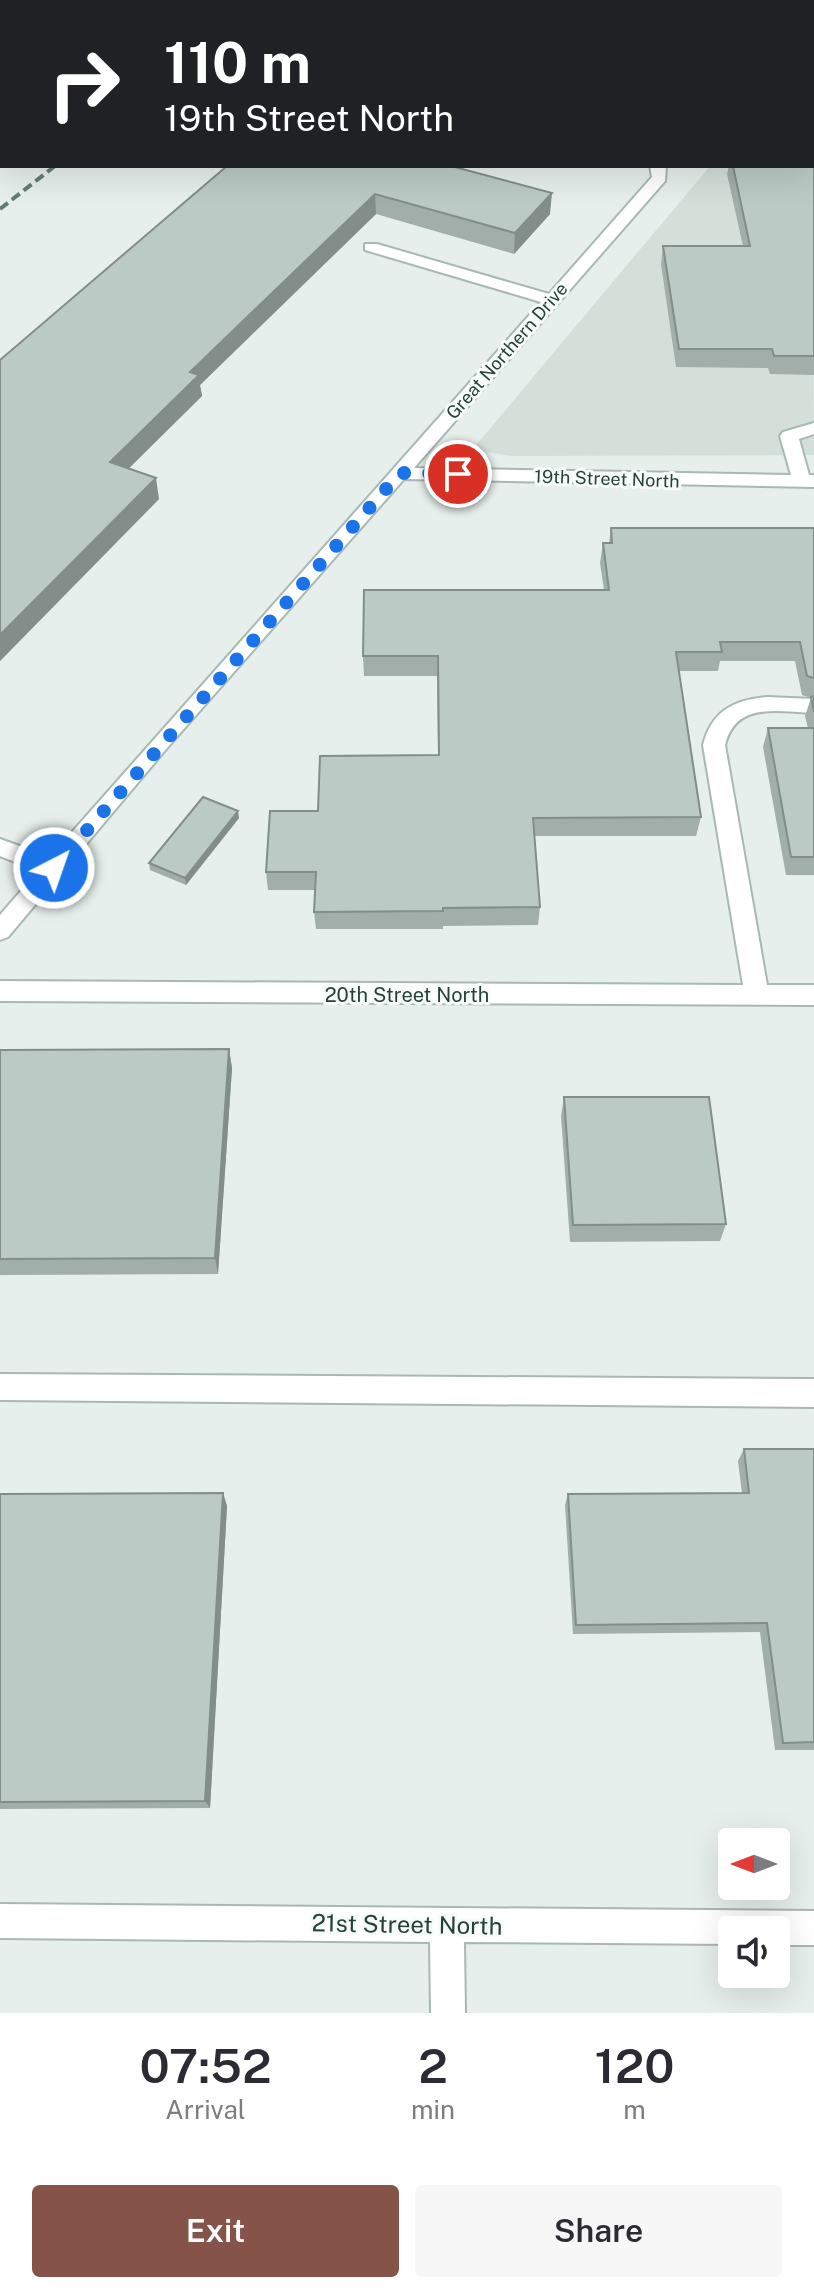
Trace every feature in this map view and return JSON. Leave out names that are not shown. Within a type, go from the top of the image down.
[{"type":"street","name":"Great Northern Drive","points":[[0,931],[660,178],[658,168]]},
{"type":"street","points":[[371,247],[553,300]]},
{"type":"street","points":[[808,481],[789,436],[814,428]]},
{"type":"street","name":"19th Street North","points":[[400,473],[808,481]]},
{"type":"street","points":[[757,995],[714,745],[715,731],[724,718],[740,707],[814,706]]},
{"type":"street","points":[[0,847],[54,868]]},
{"type":"street","name":"20th Street North","points":[[0,991],[814,995]]},
{"type":"street","points":[[0,1387],[814,1393]]},
{"type":"street","name":"21st Street North","points":[[0,1921],[814,1928]]},
{"type":"street","points":[[447,1926],[448,2013]]},
{"type":"shaded area","points":[[708,168],[812,168],[814,455],[512,456],[472,450]]},
{"type":"building","points":[[225,168],[458,168],[552,193],[515,233],[375,194],[190,372],[199,375],[110,462],[156,478],[0,635],[0,360]]},
{"type":"building","points":[[733,168],[814,168],[814,356],[774,356],[772,349],[679,349],[663,246],[750,246]]},
{"type":"building","points":[[611,528],[814,528],[814,678],[807,676],[800,642],[720,642],[722,652],[676,652],[701,817],[533,818],[540,907],[314,912],[316,872],[266,872],[270,811],[318,811],[320,756],[439,755],[438,656],[363,656],[364,590],[609,590],[603,543],[612,543]]},
{"type":"building","points":[[768,728],[814,728],[814,857],[791,857]]},
{"type":"building","points":[[203,797],[238,811],[185,878],[149,863]]},
{"type":"building","points":[[229,1049],[215,1258],[0,1259],[0,1050]]},
{"type":"building","points":[[564,1097],[709,1097],[726,1224],[573,1225]]},
{"type":"building","points":[[744,1449],[814,1449],[814,1742],[783,1743],[767,1623],[576,1625],[568,1494],[749,1493]]},
{"type":"building","points":[[223,1493],[205,1801],[0,1802],[0,1494]]},
{"type":"railway","points":[[0,209],[52,168]]},
{"type":"route","points":[[54,868],[160,743],[400,473],[458,474]]}]
